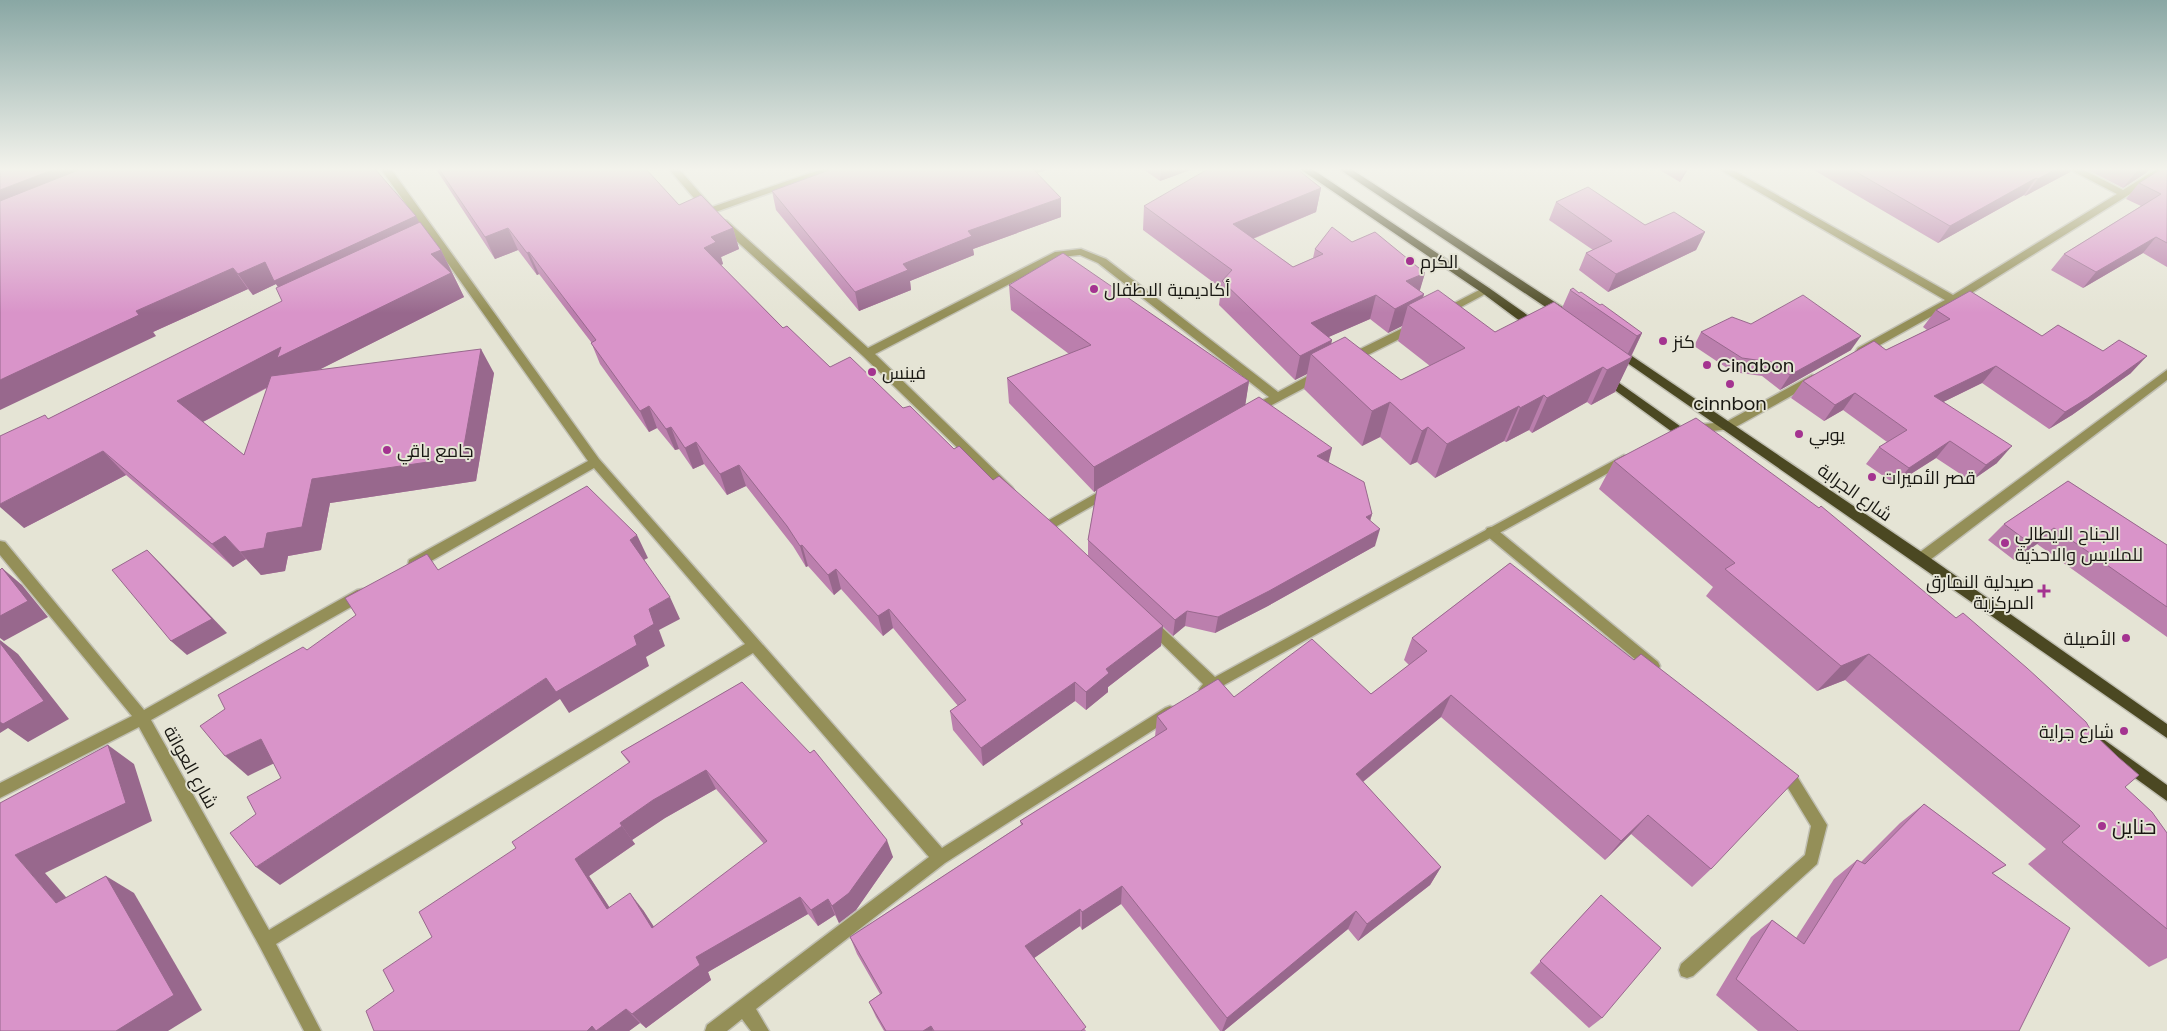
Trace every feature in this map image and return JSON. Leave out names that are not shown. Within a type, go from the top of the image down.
[{"type":"main road","points":[[1377,217],[1485,290],[1549,337]]},
{"type":"main road","points":[[1419,217],[1576,322]]},
{"type":"main road","name":"شارع الجرابة","points":[[1608,344],[2164,726]]},
{"type":"main road","points":[[1598,372],[1702,448]]},
{"type":"main road","points":[[2090,736],[2167,794]]},
{"type":"street","points":[[417,217],[432,241],[595,462],[940,858]]},
{"type":"street","points":[[717,217],[867,353],[1019,500]]},
{"type":"street","points":[[1808,217],[1953,300]]},
{"type":"street","points":[[1849,358],[1953,300],[2087,217]]},
{"type":"street","points":[[867,353],[1059,254],[1081,252],[1102,261],[1276,396]]},
{"type":"street","points":[[1242,416],[1276,396],[1485,290]]},
{"type":"street","points":[[1661,439],[1678,430],[1728,426],[1823,373]]},
{"type":"street","points":[[1921,559],[2167,374]]},
{"type":"street","points":[[1196,695],[1636,453]]},
{"type":"street","points":[[398,573],[595,462]]},
{"type":"street","points":[[1046,527],[1123,484]]},
{"type":"street","points":[[1491,532],[1662,673]]},
{"type":"street","name":"شارع العواتة","points":[[0,546],[142,718],[266,941],[313,1031]]},
{"type":"street","points":[[0,791],[142,718],[373,588]]},
{"type":"street","points":[[1140,616],[1213,684]]},
{"type":"street","points":[[266,941],[755,646]]},
{"type":"street","points":[[713,1031],[940,858],[1180,705]]},
{"type":"street","points":[[1687,970],[1812,859],[1819,824],[1792,783],[1772,765]]},
{"type":"street","points":[[744,1007],[761,1031]]},
{"type":"building","points":[[0,217],[414,217],[274,281],[265,262],[238,274],[233,268],[136,311],[139,315],[0,380]]},
{"type":"building","points":[[472,217],[722,217],[733,228],[711,237],[716,242],[704,248],[783,328],[787,326],[830,367],[850,357],[903,408],[910,406],[954,449],[959,446],[993,480],[999,476],[1057,527],[1163,626],[1106,669],[1109,673],[1086,692],[1075,682],[981,748],[950,711],[966,700],[889,609],[878,616],[836,569],[828,575],[802,545],[800,546],[787,526],[739,465],[720,474],[696,442],[685,448],[671,427],[666,429],[649,406],[640,411],[591,343],[596,340],[529,252],[527,253],[508,228],[485,237]]},
{"type":"building","points":[[793,217],[1007,217],[968,231],[972,236],[903,264],[908,270],[855,292]]},
{"type":"building","points":[[1159,217],[1250,217],[1233,224],[1293,267],[1323,254],[1315,249],[1332,227],[1352,242],[1375,232],[1425,273],[1406,281],[1424,294],[1395,309],[1376,295],[1311,323],[1332,340],[1300,356],[1222,281],[1232,270]]},
{"type":"building","points":[[1578,217],[1633,217],[1645,225],[1663,217],[1682,217],[1705,232],[1616,274],[1586,253],[1612,241]]},
{"type":"building","points":[[1935,217],[1966,217],[1950,226]]},
{"type":"building","points":[[2124,217],[2167,217],[2167,243],[2156,237],[2096,272],[2064,254]]},
{"type":"building","points":[[420,222],[441,250],[431,254],[451,273],[277,358],[281,347],[177,401],[244,455],[271,376],[481,349],[462,457],[312,479],[302,527],[267,533],[264,548],[240,552],[225,536],[212,544],[103,451],[0,504],[0,436],[45,415],[48,419],[282,301],[276,288]]},
{"type":"building","points":[[1063,253],[1249,381],[1094,467],[1007,378],[1091,345],[1009,285]]},
{"type":"building","points":[[1573,288],[1600,305],[1602,304],[1642,333],[1637,336],[1570,290]]},
{"type":"building","points":[[1438,290],[1495,332],[1554,302],[1632,357],[1607,370],[1603,367],[1547,398],[1544,395],[1520,408],[1519,406],[1447,444],[1428,427],[1422,431],[1390,402],[1372,411],[1311,354],[1345,337],[1401,380],[1465,348],[1408,305]]},
{"type":"building","points":[[1970,291],[2042,336],[2058,325],[2103,351],[2119,340],[2147,356],[2065,412],[1996,366],[1934,396],[2012,446],[1986,465],[1950,441],[1909,468],[1879,447],[1907,430],[1855,393],[1835,405],[1803,381],[1874,341],[1886,350],[1950,319],[1936,310]]},
{"type":"building","points":[[1803,295],[1861,336],[1790,375],[1771,362],[1742,358],[1701,332],[1732,317],[1751,324]]},
{"type":"building","points":[[1259,397],[1332,448],[1317,456],[1364,482],[1372,514],[1366,517],[1380,529],[1218,617],[1187,611],[1175,620],[1088,540],[1097,489]]},
{"type":"building","points":[[1696,418],[1819,508],[1821,506],[1956,618],[1963,613],[2086,722],[2092,732],[2139,775],[2125,787],[2152,812],[2167,833],[2167,929],[2062,842],[2080,826],[1869,654],[1841,666],[1725,569],[1735,563],[1614,461]]},
{"type":"building","points":[[2068,481],[2167,545],[2167,607],[2054,528],[2031,544],[2004,524]]},
{"type":"building","points":[[587,486],[637,535],[630,540],[670,597],[649,609],[654,624],[634,636],[637,645],[556,692],[546,678],[256,867],[230,833],[256,814],[247,797],[281,778],[261,739],[225,756],[200,726],[225,709],[218,695],[303,647],[307,650],[356,615],[345,598],[427,554],[438,570]]},
{"type":"building","points":[[147,550],[212,619],[171,641],[112,570]]},
{"type":"building","points":[[1510,563],[1634,660],[1641,654],[1799,776],[1711,869],[1648,815],[1621,841],[1451,695],[1356,774],[1441,867],[1367,924],[1356,911],[1227,1018],[1122,886],[1082,912],[1080,909],[1025,946],[1086,1027],[1081,1031],[934,1031],[931,1026],[923,1031],[886,1031],[869,1002],[882,993],[850,937],[1023,824],[1020,821],[1167,729],[1157,716],[1218,679],[1234,697],[1312,639],[1371,694],[1427,651],[1412,638]]},
{"type":"building","points":[[2,568],[28,601],[0,616],[0,570]]},
{"type":"building","points":[[0,643],[44,701],[3,724],[0,722]]},
{"type":"building","points":[[742,682],[810,753],[814,750],[887,840],[849,893],[832,906],[828,899],[811,910],[800,897],[696,957],[700,965],[632,1014],[626,1009],[596,1031],[592,1026],[587,1031],[374,1031],[366,1011],[394,991],[383,970],[432,937],[419,912],[516,848],[512,842],[630,762],[621,752]],"holes":[[[706,770],[767,841],[652,928],[630,893],[607,909],[575,859],[622,826],[620,823],[653,800]]]},
{"type":"building","points":[[108,745],[126,803],[15,855],[56,903],[106,876],[174,995],[116,1031],[0,1031],[0,803]]},
{"type":"building","points":[[1924,804],[2006,865],[1992,873],[2070,928],[2019,1031],[1798,1031],[1736,979],[1772,920],[1804,944],[1857,860],[1865,864]]},
{"type":"building","points":[[1601,895],[1661,948],[1602,1018],[1540,961]]},
{"type":"place","name":"الكرم","points":[[1410,261]]},
{"type":"place","name":"أكاديمية الاطفال","points":[[1094,289]]},
{"type":"place","name":"كنز","points":[[1663,341]]},
{"type":"place","name":"Cinabon","points":[[1707,365]]},
{"type":"place","name":"فينس","points":[[872,372]]},
{"type":"place","name":"cinnbon","points":[[1730,384]]},
{"type":"place","name":"يوبي","points":[[1799,434]]},
{"type":"place","name":"جامع باقي","points":[[387,450]]},
{"type":"place","name":"قصر الأميرات","points":[[1872,477]]},
{"type":"place","name":"الجناح الايطالي للملابس والاحذية","points":[[2005,543]]},
{"type":"place","name":"صيدلية النمارق المركزية","points":[[2044,591]]},
{"type":"place","name":"الأصيلة","points":[[2126,638]]},
{"type":"place","name":"شارع جراية","points":[[2124,731]]},
{"type":"place","name":"حناين","points":[[2102,826]]}]
